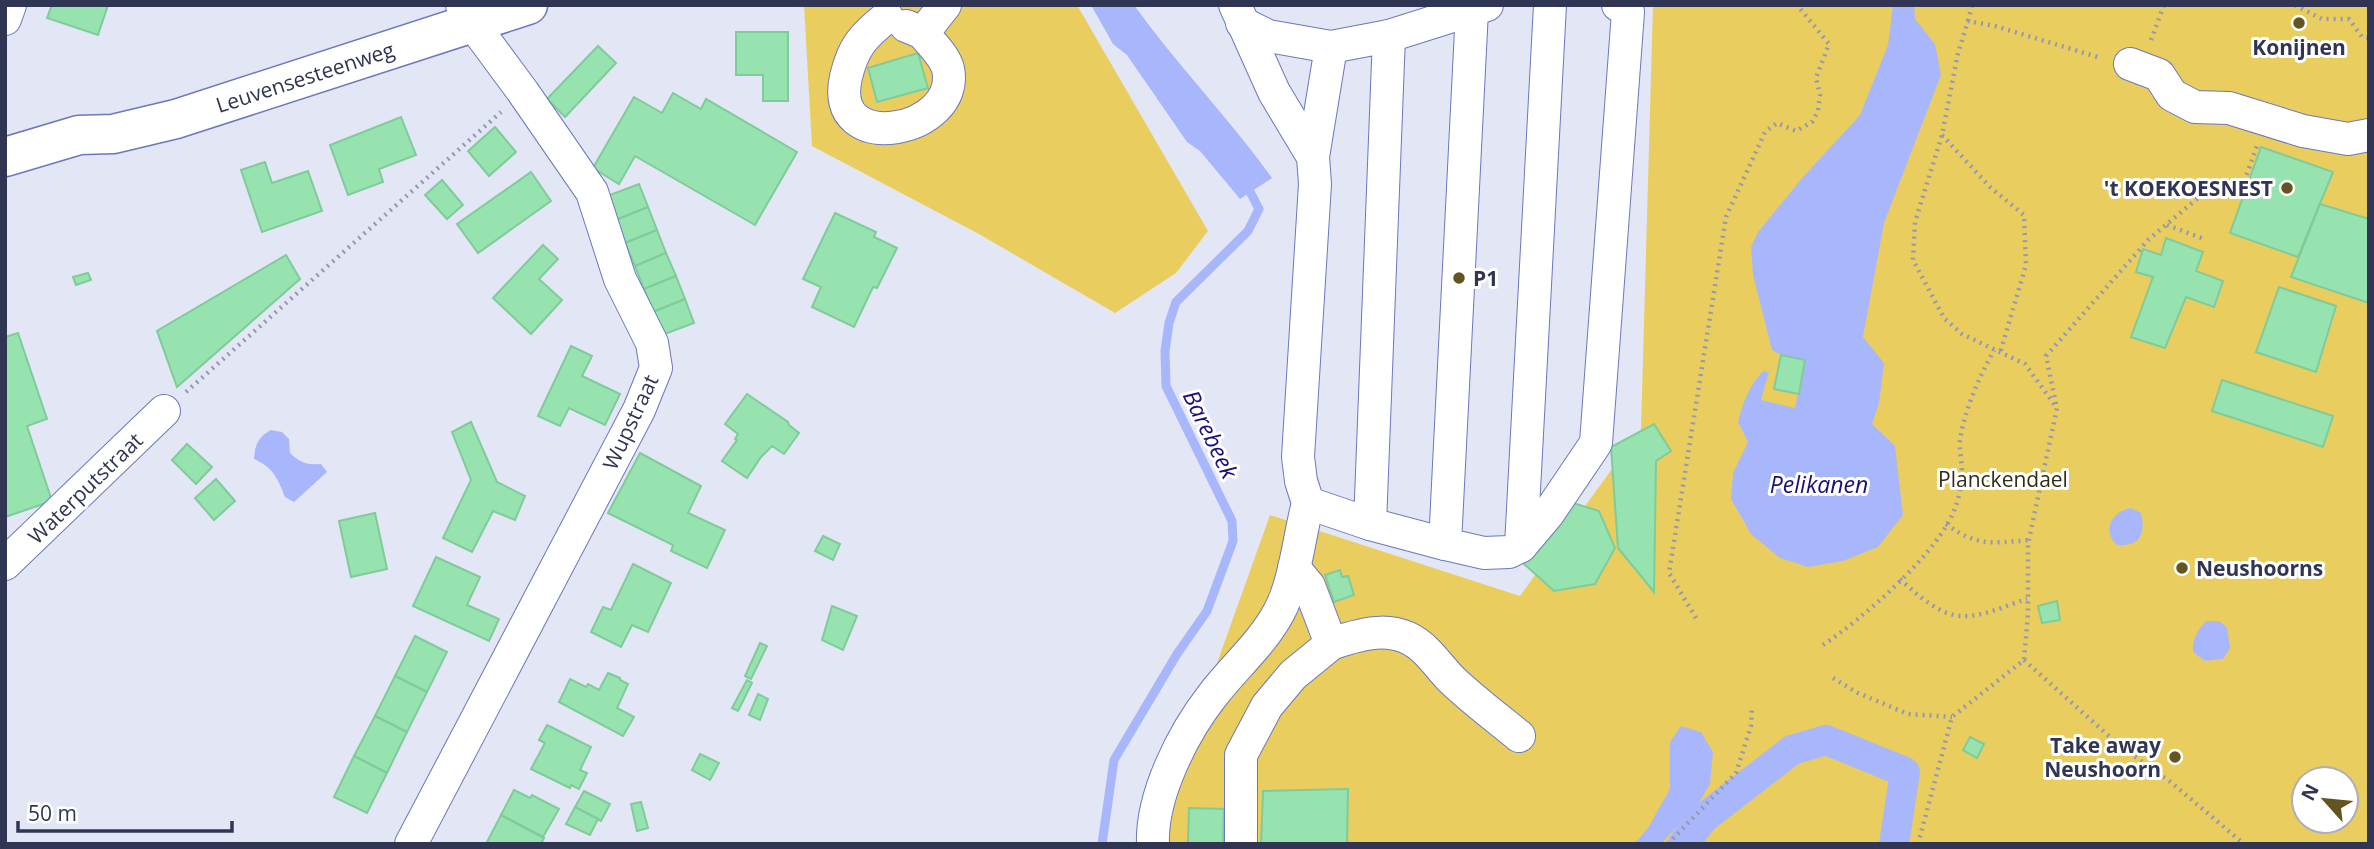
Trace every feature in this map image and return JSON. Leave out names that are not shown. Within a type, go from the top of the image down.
[{"type":"main road","name":"Leuvensesteenweg","points":[[5,157],[96,134],[111,115],[461,11],[528,5]]},
{"type":"street","points":[[5,19],[10,5]]},
{"type":"street","points":[[923,33],[944,5]]},
{"type":"street","points":[[1521,546],[1550,5]]},
{"type":"street","points":[[1308,503],[1370,524],[1445,544],[1484,553],[1509,552],[1521,546],[1548,514],[1597,443],[1628,12],[1618,5]]},
{"type":"street","points":[[1239,11],[1268,36],[1331,47],[1389,36],[1479,8],[1445,544]]},
{"type":"street","name":"Wupstraat","points":[[411,844],[639,410],[656,368],[652,343],[620,279],[592,192],[523,92],[461,11]]},
{"type":"street","points":[[1239,11],[1274,92],[1313,157]]},
{"type":"street","points":[[876,12],[923,33],[948,67],[949,86],[942,103],[925,117],[905,126],[878,128],[859,124],[847,110],[842,92],[851,55],[866,34],[876,12]]},
{"type":"street","points":[[1370,524],[1389,36]]},
{"type":"street","points":[[1153,844],[1157,810],[1176,755],[1211,697],[1281,610],[1294,568],[1308,503],[1301,481],[1298,457],[1315,184],[1313,157],[1331,47]]},
{"type":"street","points":[[2130,64],[2159,75],[2172,95],[2194,107],[2229,108],[2303,131],[2348,139],[2369,135]]},
{"type":"street","name":"Waterputstraat","points":[[5,564],[164,411]]},
{"type":"street","points":[[1294,568],[1309,586],[1331,644]]},
{"type":"street","points":[[1241,844],[1241,755],[1267,706],[1293,676],[1331,644],[1371,632],[1387,632],[1409,638],[1425,650],[1454,682],[1519,736]]},
{"type":"path","points":[[1696,618],[1669,573],[1726,216],[1765,132],[1777,123],[1796,131],[1812,122],[1818,111],[1820,95],[1816,78],[1829,44],[1797,5]]},
{"type":"path","points":[[1968,21],[2130,64],[2153,37],[2164,5]]},
{"type":"path","points":[[2295,5],[2322,19],[2349,19],[2362,37],[2369,38]]},
{"type":"path","points":[[1971,8],[1958,53],[1942,135],[1915,222],[1913,260],[1944,318],[1962,334],[2025,364],[2057,408]]},
{"type":"path","points":[[164,411],[523,92]]},
{"type":"path","points":[[1919,844],[1952,717],[2024,660],[2029,540],[2057,408],[2046,356],[2148,240],[2199,197],[2241,190],[2267,119]]},
{"type":"path","points":[[1823,645],[1859,619],[1900,579],[1938,538],[1955,509],[1962,473],[1960,442],[1968,407],[1997,351],[2026,265],[2024,215],[1990,187],[1942,135]]},
{"type":"path","points":[[2167,225],[2204,239]]},
{"type":"path","points":[[1946,524],[1980,543],[2029,540]]},
{"type":"path","points":[[1900,579],[1930,605],[1959,617],[1975,615],[2027,599]]},
{"type":"path","points":[[2024,660],[2120,746],[2172,783],[2244,844]]},
{"type":"path","points":[[1833,678],[1858,693],[1908,714],[1952,717]]},
{"type":"path","points":[[1668,844],[1736,773],[1751,726],[1752,707]]},
{"type":"green space","points":[[804,5],[1077,5],[1208,231],[1176,273],[1115,313],[979,234],[812,146]]},
{"type":"green space","name":"Planckendael","points":[[1653,5],[2369,5],[2369,844],[1139,844],[1179,725],[1216,666],[1270,515],[1520,596],[1641,429]]},
{"type":"water","points":[[1091,5],[1134,5],[1272,178],[1240,199],[1200,151],[1187,142],[1127,55],[1113,44]]},
{"type":"water","name":"Pelikanen","points":[[1893,5],[1914,5],[1915,19],[1935,44],[1941,75],[1884,223],[1863,337],[1884,363],[1879,403],[1872,424],[1895,446],[1903,515],[1878,547],[1843,561],[1808,567],[1780,558],[1751,534],[1731,499],[1733,473],[1748,442],[1738,422],[1750,388],[1763,371],[1769,372],[1761,400],[1795,408],[1805,361],[1772,350],[1753,275],[1751,247],[1758,232],[1803,177],[1860,115],[1888,45]]},
{"type":"water","points":[[271,430],[282,432],[289,439],[290,453],[297,459],[308,464],[321,464],[327,472],[294,502],[285,497],[270,470],[254,459],[258,442]]},
{"type":"water","points":[[2131,508],[2141,513],[2142,532],[2131,544],[2117,545],[2112,539],[2109,527],[2114,517]]},
{"type":"water","points":[[2206,621],[2219,621],[2227,628],[2230,648],[2223,659],[2205,661],[2193,652],[2196,635]]},
{"type":"water","points":[[1681,726],[1701,732],[1713,752],[1710,784],[1698,804],[1661,844],[1634,844],[1648,828],[1670,789],[1670,742]]},
{"type":"building","points":[[52,5],[108,5],[98,35],[47,18]]},
{"type":"building","points":[[736,32],[788,32],[788,101],[763,101],[763,75],[736,75]]},
{"type":"building","points":[[598,46],[616,63],[565,117],[547,99]]},
{"type":"building","points":[[918,53],[928,88],[877,102],[868,68]]},
{"type":"building","points":[[673,93],[701,109],[706,99],[797,152],[755,225],[635,156],[619,184],[593,168],[634,97],[662,113]]},
{"type":"building","points":[[401,117],[416,155],[379,169],[383,182],[348,195],[330,145]]},
{"type":"building","points":[[495,127],[516,152],[489,176],[468,151]]},
{"type":"building","name":"'t KOEKOESNEST","points":[[2261,147],[2333,172],[2298,257],[2230,233]]},
{"type":"building","points":[[265,162],[272,183],[308,171],[322,211],[262,232],[241,170]]},
{"type":"building","points":[[531,172],[551,201],[478,253],[457,224]]},
{"type":"building","points":[[442,180],[463,205],[447,219],[425,195]]},
{"type":"building","points":[[639,184],[648,207],[616,220],[607,196]]},
{"type":"building","points":[[2320,204],[2369,219],[2369,303],[2291,277]]},
{"type":"building","points":[[648,207],[657,230],[625,243],[616,220]]},
{"type":"building","points":[[835,213],[876,232],[874,237],[897,248],[877,288],[873,287],[854,327],[812,307],[821,287],[803,279]]},
{"type":"building","points":[[657,230],[666,253],[635,266],[625,243]]},
{"type":"building","points":[[2166,238],[2203,252],[2196,271],[2223,281],[2214,307],[2186,297],[2165,348],[2131,337],[2153,277],[2136,272],[2143,249],[2161,255]]},
{"type":"building","points":[[543,245],[558,259],[539,279],[562,300],[531,334],[493,298]]},
{"type":"building","points":[[666,253],[676,276],[644,289],[635,266]]},
{"type":"building","points":[[286,255],[300,279],[177,387],[157,331]]},
{"type":"building","points":[[88,273],[91,280],[76,285],[73,277]]},
{"type":"building","points":[[676,276],[685,299],[653,312],[644,289]]},
{"type":"building","points":[[2279,287],[2336,306],[2316,372],[2256,352]]},
{"type":"building","points":[[685,299],[694,323],[662,335],[653,312]]},
{"type":"building","points":[[18,333],[47,419],[27,426],[52,501],[5,517],[5,337]]},
{"type":"building","points":[[571,346],[592,356],[582,376],[620,394],[605,425],[569,408],[560,426],[538,416]]},
{"type":"building","points":[[1781,355],[1805,360],[1799,394],[1774,389]]},
{"type":"building","points":[[2222,380],[2333,416],[2323,447],[2212,411]]},
{"type":"building","points":[[747,394],[788,422],[799,433],[784,454],[772,446],[747,478],[722,461],[737,440],[735,439],[738,434],[725,424]]},
{"type":"building","points":[[471,422],[497,482],[525,496],[515,520],[493,511],[472,552],[443,538],[471,480],[452,432]]},
{"type":"building","points":[[1654,424],[1671,451],[1656,461],[1654,592],[1618,548],[1611,447]]},
{"type":"building","points":[[187,444],[212,467],[196,484],[172,460]]},
{"type":"building","points":[[640,453],[701,486],[688,513],[725,530],[707,568],[671,551],[673,545],[608,513]]},
{"type":"building","points":[[216,479],[235,501],[214,520],[195,498]]},
{"type":"building","points":[[1560,499],[1599,511],[1615,548],[1595,584],[1554,591],[1524,564],[1526,523]]},
{"type":"building","points":[[375,513],[387,569],[351,577],[339,521]]},
{"type":"building","points":[[823,536],[840,544],[833,560],[815,551]]},
{"type":"building","points":[[436,557],[480,577],[467,605],[499,619],[489,641],[413,606]]},
{"type":"building","points":[[633,564],[671,583],[648,632],[632,625],[621,647],[591,632],[603,607],[611,610]]},
{"type":"building","points":[[1340,570],[1342,577],[1348,576],[1354,595],[1334,602],[1325,575]]},
{"type":"building","points":[[2057,601],[2060,620],[2042,623],[2038,606]]},
{"type":"building","points":[[832,606],[857,616],[843,650],[822,640]]},
{"type":"building","points":[[415,636],[447,652],[427,692],[395,676]]},
{"type":"building","points":[[760,643],[767,646],[751,679],[745,676]]},
{"type":"building","points":[[608,673],[628,684],[617,708],[634,717],[623,736],[559,702],[570,679],[599,690]]},
{"type":"building","points":[[395,676],[427,692],[407,732],[375,716]]},
{"type":"building","points":[[747,680],[752,683],[738,711],[732,708]]},
{"type":"building","points":[[758,694],[768,699],[760,720],[749,715]]},
{"type":"building","points":[[375,716],[407,732],[387,773],[354,756]]},
{"type":"building","points":[[547,725],[591,747],[580,770],[587,773],[579,789],[571,785],[570,788],[531,769],[545,743],[539,740]]},
{"type":"building","points":[[1970,737],[1984,744],[1977,758],[1963,750]]},
{"type":"building","points":[[700,754],[719,763],[710,780],[692,770]]},
{"type":"building","points":[[354,756],[387,773],[367,813],[334,797]]},
{"type":"building","points":[[1348,789],[1347,844],[1261,844],[1263,791]]},
{"type":"building","points":[[514,790],[530,798],[532,795],[559,809],[543,837],[501,815]]},
{"type":"building","points":[[584,791],[610,804],[601,821],[575,807]]},
{"type":"building","points":[[641,802],[648,828],[637,831],[631,804]]},
{"type":"building","points":[[575,807],[598,819],[590,835],[566,824]]},
{"type":"building","points":[[1189,808],[1224,809],[1223,844],[1188,844]]},
{"type":"building","points":[[501,815],[544,838],[541,844],[486,844]]},
{"type":"waterway","name":"Barebeek","points":[[1102,844],[1114,760],[1177,654],[1207,611],[1233,541],[1232,521],[1166,386],[1165,351],[1169,323],[1176,302],[1248,231],[1259,209],[1245,182]]},
{"type":"waterway","points":[[1683,844],[1705,817],[1792,750],[1826,740],[1905,772],[1894,844]]},
{"type":"place","name":"Konijnen","points":[[2299,23]]},
{"type":"place","name":"'t KOEKOESNEST","points":[[2287,188]]},
{"type":"place","name":"P1","points":[[1459,278]]},
{"type":"place","name":"Neushoorns","points":[[2182,568]]},
{"type":"place","name":"Take away Neushoorn","points":[[2175,757]]}]
